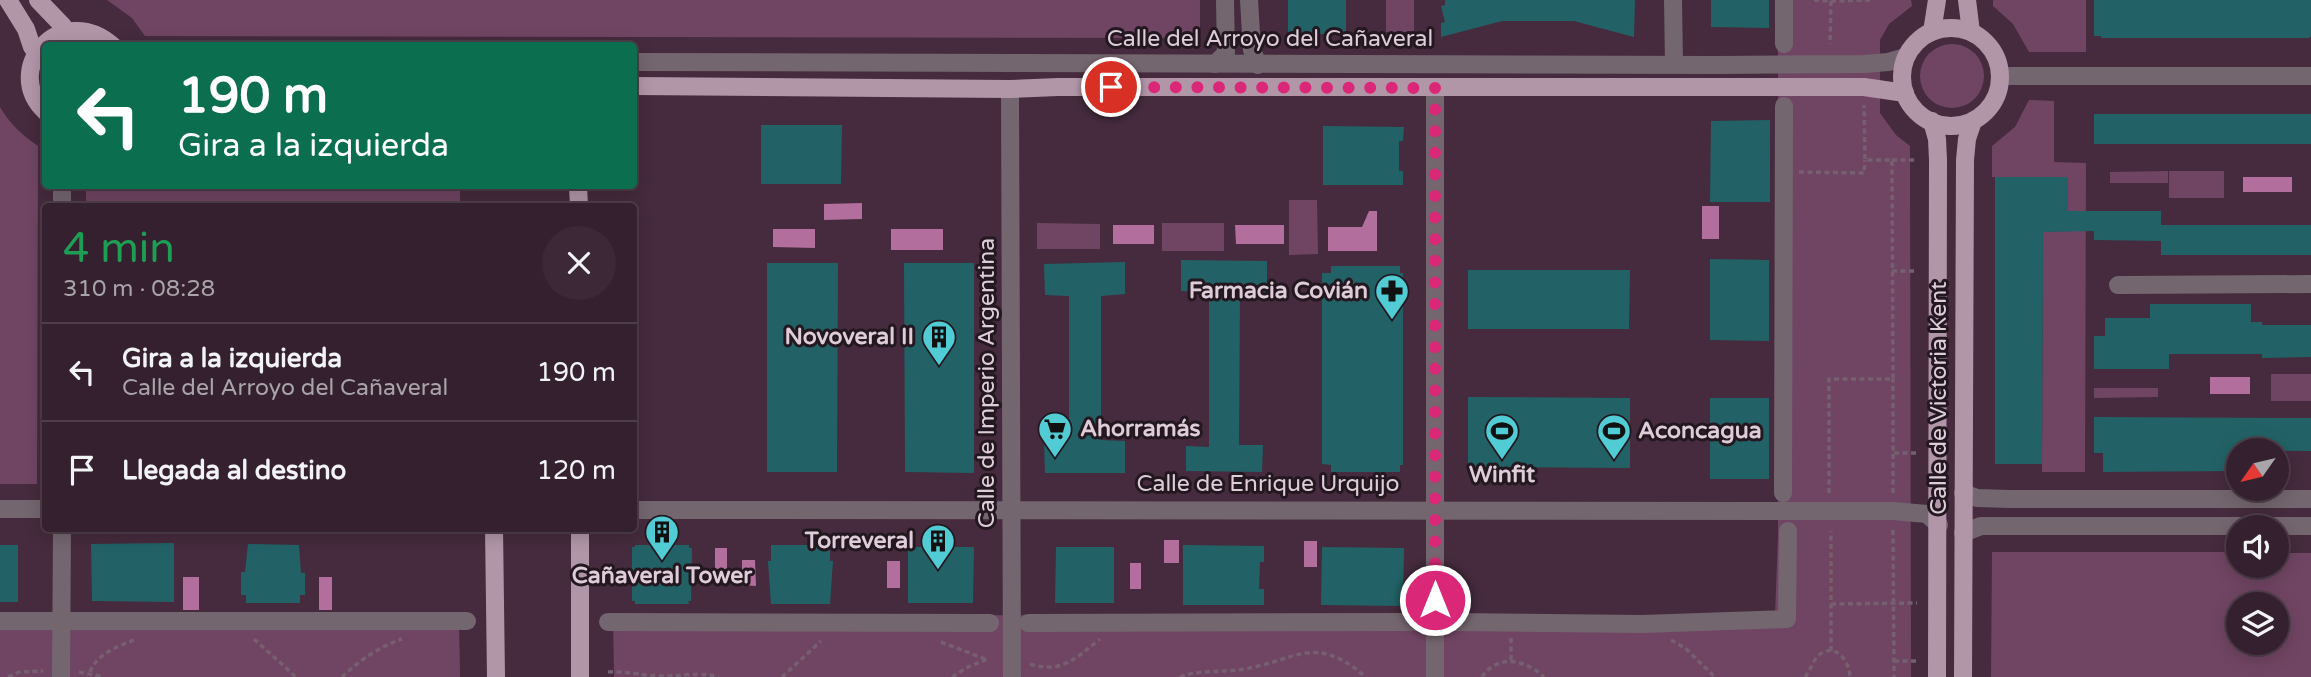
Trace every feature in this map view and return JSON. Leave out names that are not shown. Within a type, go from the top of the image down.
[{"type":"main road","points":[[8,0],[26,29],[32,47]]},
{"type":"main road","points":[[38,0],[63,26]]},
{"type":"main road","points":[[1931,32],[1937,0]]},
{"type":"main road","points":[[1966,0],[1971,32]]},
{"type":"main road","points":[[42,109],[34,102],[26,81],[27,58],[40,37],[63,26],[86,26],[96,30],[109,42]]},
{"type":"main road","points":[[1951,28],[1971,32],[1989,46],[1995,55],[2000,76],[1995,98],[1973,121],[1945,125],[1932,121],[1916,110],[1905,93],[1902,81],[1906,57],[1917,42],[1931,32],[1951,28]]},
{"type":"main road","name":"Calle del Arroyo del Cañaveral","points":[[637,86],[1010,89],[1864,87],[1905,93]]},
{"type":"main road","name":"Calle de Victoria Kent","points":[[1932,121],[1937,139],[1938,160],[1937,677]]},
{"type":"main road","name":"Calle de Victoria Kent","points":[[1964,677],[1965,160],[1967,139],[1973,121]]},
{"type":"main road","points":[[494,532],[496,677]]},
{"type":"main road","points":[[580,532],[580,677]]},
{"type":"street","points":[[1215,64],[1226,53],[1225,0]]},
{"type":"street","points":[[1249,0],[1252,50],[1258,65]]},
{"type":"street","points":[[1674,0],[1674,64]]},
{"type":"street","points":[[1784,0],[1784,44]]},
{"type":"street","name":"Calle del Arroyo del Cañaveral","points":[[637,62],[1864,64],[1906,57]]},
{"type":"street","points":[[2000,76],[2311,76]]},
{"type":"street","points":[[1435,88],[1435,677]]},
{"type":"street","name":"Calle de Imperio Argentina","points":[[1010,89],[1012,677]]},
{"type":"street","points":[[1783,493],[1784,106]]},
{"type":"street","points":[[2118,285],[2311,284]]},
{"type":"street","points":[[1963,493],[1977,498],[2010,499],[2311,499]]},
{"type":"street","points":[[0,509],[42,509]]},
{"type":"street","name":"Calle de Enrique Urquijo","points":[[637,510],[1893,511],[1927,514],[1939,525]]},
{"type":"street","points":[[1963,533],[1981,526],[2311,526]]},
{"type":"street","points":[[1451,622],[1642,624],[1787,619],[1788,531]]},
{"type":"street","points":[[61,677],[62,532]]},
{"type":"street","points":[[0,621],[467,621]]},
{"type":"street","points":[[608,622],[990,623]]},
{"type":"street","points":[[1028,623],[1414,622]]},
{"type":"path","points":[[1814,0],[1872,0]]},
{"type":"path","points":[[1830,44],[1831,1]]},
{"type":"path","points":[[1784,172],[1864,173],[1864,104]]},
{"type":"path","points":[[1864,160],[1915,160]]},
{"type":"path","points":[[1892,160],[1892,493]]},
{"type":"path","points":[[1892,271],[1916,271]]},
{"type":"path","points":[[1829,493],[1829,379],[1893,379]]},
{"type":"path","points":[[1893,453],[1916,453]]},
{"type":"path","points":[[1893,530],[1894,677]]},
{"type":"path","points":[[1831,531],[1831,651]]},
{"type":"path","points":[[1831,604],[1917,603]]},
{"type":"path","points":[[1028,664],[1046,669],[1063,665],[1121,623]]},
{"type":"path","points":[[1642,624],[1685,648],[1715,677]]},
{"type":"path","points":[[90,672],[94,661],[103,654],[141,637]]},
{"type":"path","points":[[252,637],[296,677]]},
{"type":"path","points":[[342,677],[384,646],[408,638]]},
{"type":"path","points":[[782,677],[823,639]]},
{"type":"path","points":[[932,639],[988,659],[952,677]]},
{"type":"path","points":[[1805,677],[1817,658],[1831,651],[1846,657],[1850,677]]},
{"type":"path","points":[[1180,677],[1186,674],[1242,669],[1289,655],[1311,652],[1330,655],[1350,664],[1366,677]]},
{"type":"path","points":[[1482,677],[1489,668],[1511,660],[1530,666],[1544,677]]},
{"type":"path","points":[[1894,662],[1916,662]]},
{"type":"path","points":[[608,672],[659,676],[695,673],[719,677]]},
{"type":"shaded area","points":[[107,0],[1200,0],[1200,38],[145,36],[132,18]]},
{"type":"shaded area","points":[[1386,0],[1414,0],[1414,32],[1386,32]]},
{"type":"shaded area","points":[[1778,0],[1911,0],[1912,6],[1889,24],[1880,40],[1880,113],[1896,135],[1910,146],[1911,677],[614,677],[613,615],[1775,616],[1778,536]]},
{"type":"shaded area","points":[[1993,0],[2086,0],[2086,52],[2029,52],[2013,24],[1993,6]]},
{"type":"shaded area","points":[[1952,44],[1970,50],[1978,58],[1984,76],[1978,94],[1970,102],[1952,108],[1934,102],[1926,94],[1920,76],[1926,58],[1934,50]]},
{"type":"shaded area","points":[[2029,100],[2054,101],[2054,162],[2086,163],[2085,472],[2042,472],[2043,232],[2068,231],[2068,178],[1992,177],[1992,146],[2015,127]]},
{"type":"shaded area","points":[[0,107],[17,129],[38,146],[37,484],[0,484]]},
{"type":"shaded area","points":[[2168,171],[2168,183],[2110,183],[2110,172]]},
{"type":"shaded area","points":[[2169,171],[2224,171],[2224,198],[2169,198]]},
{"type":"shaded area","points":[[2243,177],[2292,177],[2292,192],[2243,192]]},
{"type":"shaded area","points":[[86,189],[460,189],[460,203],[86,203]]},
{"type":"shaded area","points":[[1289,200],[1317,200],[1318,254],[1289,255]]},
{"type":"shaded area","points":[[862,203],[862,219],[824,220],[824,204]]},
{"type":"shaded area","points":[[1702,206],[1719,206],[1719,239],[1702,239]]},
{"type":"shaded area","points":[[1369,211],[1377,211],[1377,251],[1328,251],[1328,227],[1362,227]]},
{"type":"shaded area","points":[[1037,223],[1100,224],[1100,249],[1037,249]]},
{"type":"shaded area","points":[[1162,223],[1224,223],[1224,251],[1162,251]]},
{"type":"shaded area","points":[[1113,225],[1154,225],[1154,244],[1113,244]]},
{"type":"shaded area","points":[[1235,225],[1284,225],[1284,244],[1236,244]]},
{"type":"shaded area","points":[[773,229],[815,229],[815,248],[773,247]]},
{"type":"shaded area","points":[[891,229],[943,229],[943,250],[891,250]]},
{"type":"shaded area","points":[[2271,374],[2311,374],[2311,401],[2271,401]]},
{"type":"shaded area","points":[[2210,377],[2250,377],[2250,394],[2210,394]]},
{"type":"shaded area","points":[[2094,388],[2158,388],[2158,397],[2094,398]]},
{"type":"shaded area","points":[[1164,540],[1179,540],[1179,563],[1164,563]]},
{"type":"shaded area","points":[[1304,541],[1317,541],[1317,567],[1304,567]]},
{"type":"shaded area","points":[[715,548],[727,548],[727,569],[715,569]]},
{"type":"shaded area","points":[[1992,552],[2226,552],[2226,578],[2289,578],[2289,553],[2311,553],[2311,677],[1991,677]]},
{"type":"shaded area","points":[[742,560],[755,560],[756,586],[742,585]]},
{"type":"shaded area","points":[[887,561],[900,561],[900,588],[887,588]]},
{"type":"shaded area","points":[[1130,563],[1141,563],[1141,589],[1130,589]]},
{"type":"shaded area","points":[[183,577],[199,577],[199,610],[183,610]]},
{"type":"shaded area","points":[[319,577],[332,577],[332,610],[319,610]]},
{"type":"shaded area","points":[[0,613],[459,614],[460,677],[0,677]]},
{"type":"building","points":[[1288,0],[1346,0],[1346,34],[1288,34]]},
{"type":"building","points":[[1445,0],[1635,0],[1634,37],[1574,21],[1502,21],[1441,37],[1441,23],[1445,22],[1441,6],[1445,5]]},
{"type":"building","points":[[1711,0],[1769,0],[1769,28],[1711,27]]},
{"type":"building","points":[[2094,0],[2311,0],[2311,36],[2101,38],[2094,36]]},
{"type":"building","points":[[2094,114],[2311,114],[2311,144],[2094,144]]},
{"type":"building","points":[[1770,120],[1770,202],[1710,202],[1711,121]]},
{"type":"building","points":[[761,125],[842,125],[841,184],[761,184]]},
{"type":"building","points":[[1323,126],[1404,127],[1403,141],[1399,141],[1399,171],[1403,171],[1403,185],[1323,185]]},
{"type":"building","points":[[1995,177],[2068,177],[2068,211],[2161,211],[2161,225],[2311,225],[2311,255],[2161,255],[2161,241],[2094,240],[2094,231],[2043,232],[2042,464],[1995,464]]},
{"type":"building","points":[[1710,259],[1769,260],[1769,341],[1710,340]]},
{"type":"building","points":[[1181,260],[1267,261],[1267,293],[1240,293],[1239,445],[1263,445],[1262,472],[1186,471],[1186,446],[1209,447],[1209,292],[1181,291]]},
{"type":"building","points":[[1125,262],[1125,294],[1101,296],[1101,440],[1125,441],[1125,473],[1045,473],[1044,440],[1069,439],[1069,296],[1045,295],[1044,264]]},
{"type":"building","points":[[767,263],[838,263],[837,472],[767,472]]},
{"type":"building","name":"Novoveral II","points":[[904,263],[974,263],[974,473],[905,472]]},
{"type":"building","points":[[1331,266],[1400,266],[1400,273],[1403,273],[1403,465],[1400,465],[1400,472],[1331,472],[1331,465],[1322,464],[1322,273],[1331,273]]},
{"type":"building","points":[[1468,270],[1630,270],[1629,329],[1468,329]]},
{"type":"building","points":[[2150,304],[2251,304],[2251,322],[2262,322],[2262,325],[2311,325],[2311,357],[2169,354],[2169,369],[2094,369],[2094,336],[2105,336],[2105,318],[2150,318]]},
{"type":"building","points":[[1468,397],[1630,398],[1630,468],[1468,467]]},
{"type":"building","points":[[1710,398],[1769,398],[1769,479],[1710,479]]},
{"type":"building","points":[[2094,417],[2311,418],[2311,451],[2289,451],[2289,438],[2226,438],[2226,471],[2103,472],[2103,453],[2094,453]]},
{"type":"building","points":[[174,543],[174,602],[92,601],[91,544]]},
{"type":"building","points":[[248,544],[299,545],[301,573],[305,573],[305,595],[300,595],[300,603],[246,603],[246,595],[241,595],[241,572],[245,572]]},
{"type":"building","points":[[0,545],[18,545],[18,602],[0,602]]},
{"type":"building","name":"Cañaveral Tower","points":[[689,545],[689,548],[692,548],[689,604],[635,604],[635,601],[632,601],[632,547]]},
{"type":"building","points":[[771,545],[830,545],[830,561],[833,561],[830,604],[771,604],[768,561],[771,561]]},
{"type":"building","points":[[1183,545],[1264,546],[1264,562],[1260,562],[1259,589],[1264,589],[1264,605],[1183,605]]},
{"type":"building","name":"Torreveral","points":[[908,547],[974,547],[973,603],[908,603]]},
{"type":"building","points":[[1056,547],[1114,547],[1114,603],[1055,603]]},
{"type":"building","points":[[1322,547],[1404,548],[1403,606],[1321,605]]},
{"type":"place","name":"Farmacia Covián","points":[[1392,321]]},
{"type":"place","name":"Novoveral II","points":[[939,367]]},
{"type":"place","name":"Ahorramás","points":[[1055,459]]},
{"type":"place","name":"Winfit","points":[[1502,461]]},
{"type":"place","name":"Aconcagua","points":[[1614,461]]},
{"type":"place","name":"Cañaveral Tower","points":[[662,562]]},
{"type":"place","name":"Torreveral","points":[[938,571]]},
{"type":"route","points":[[1111,87],[1435,88],[1435,600]]}]
